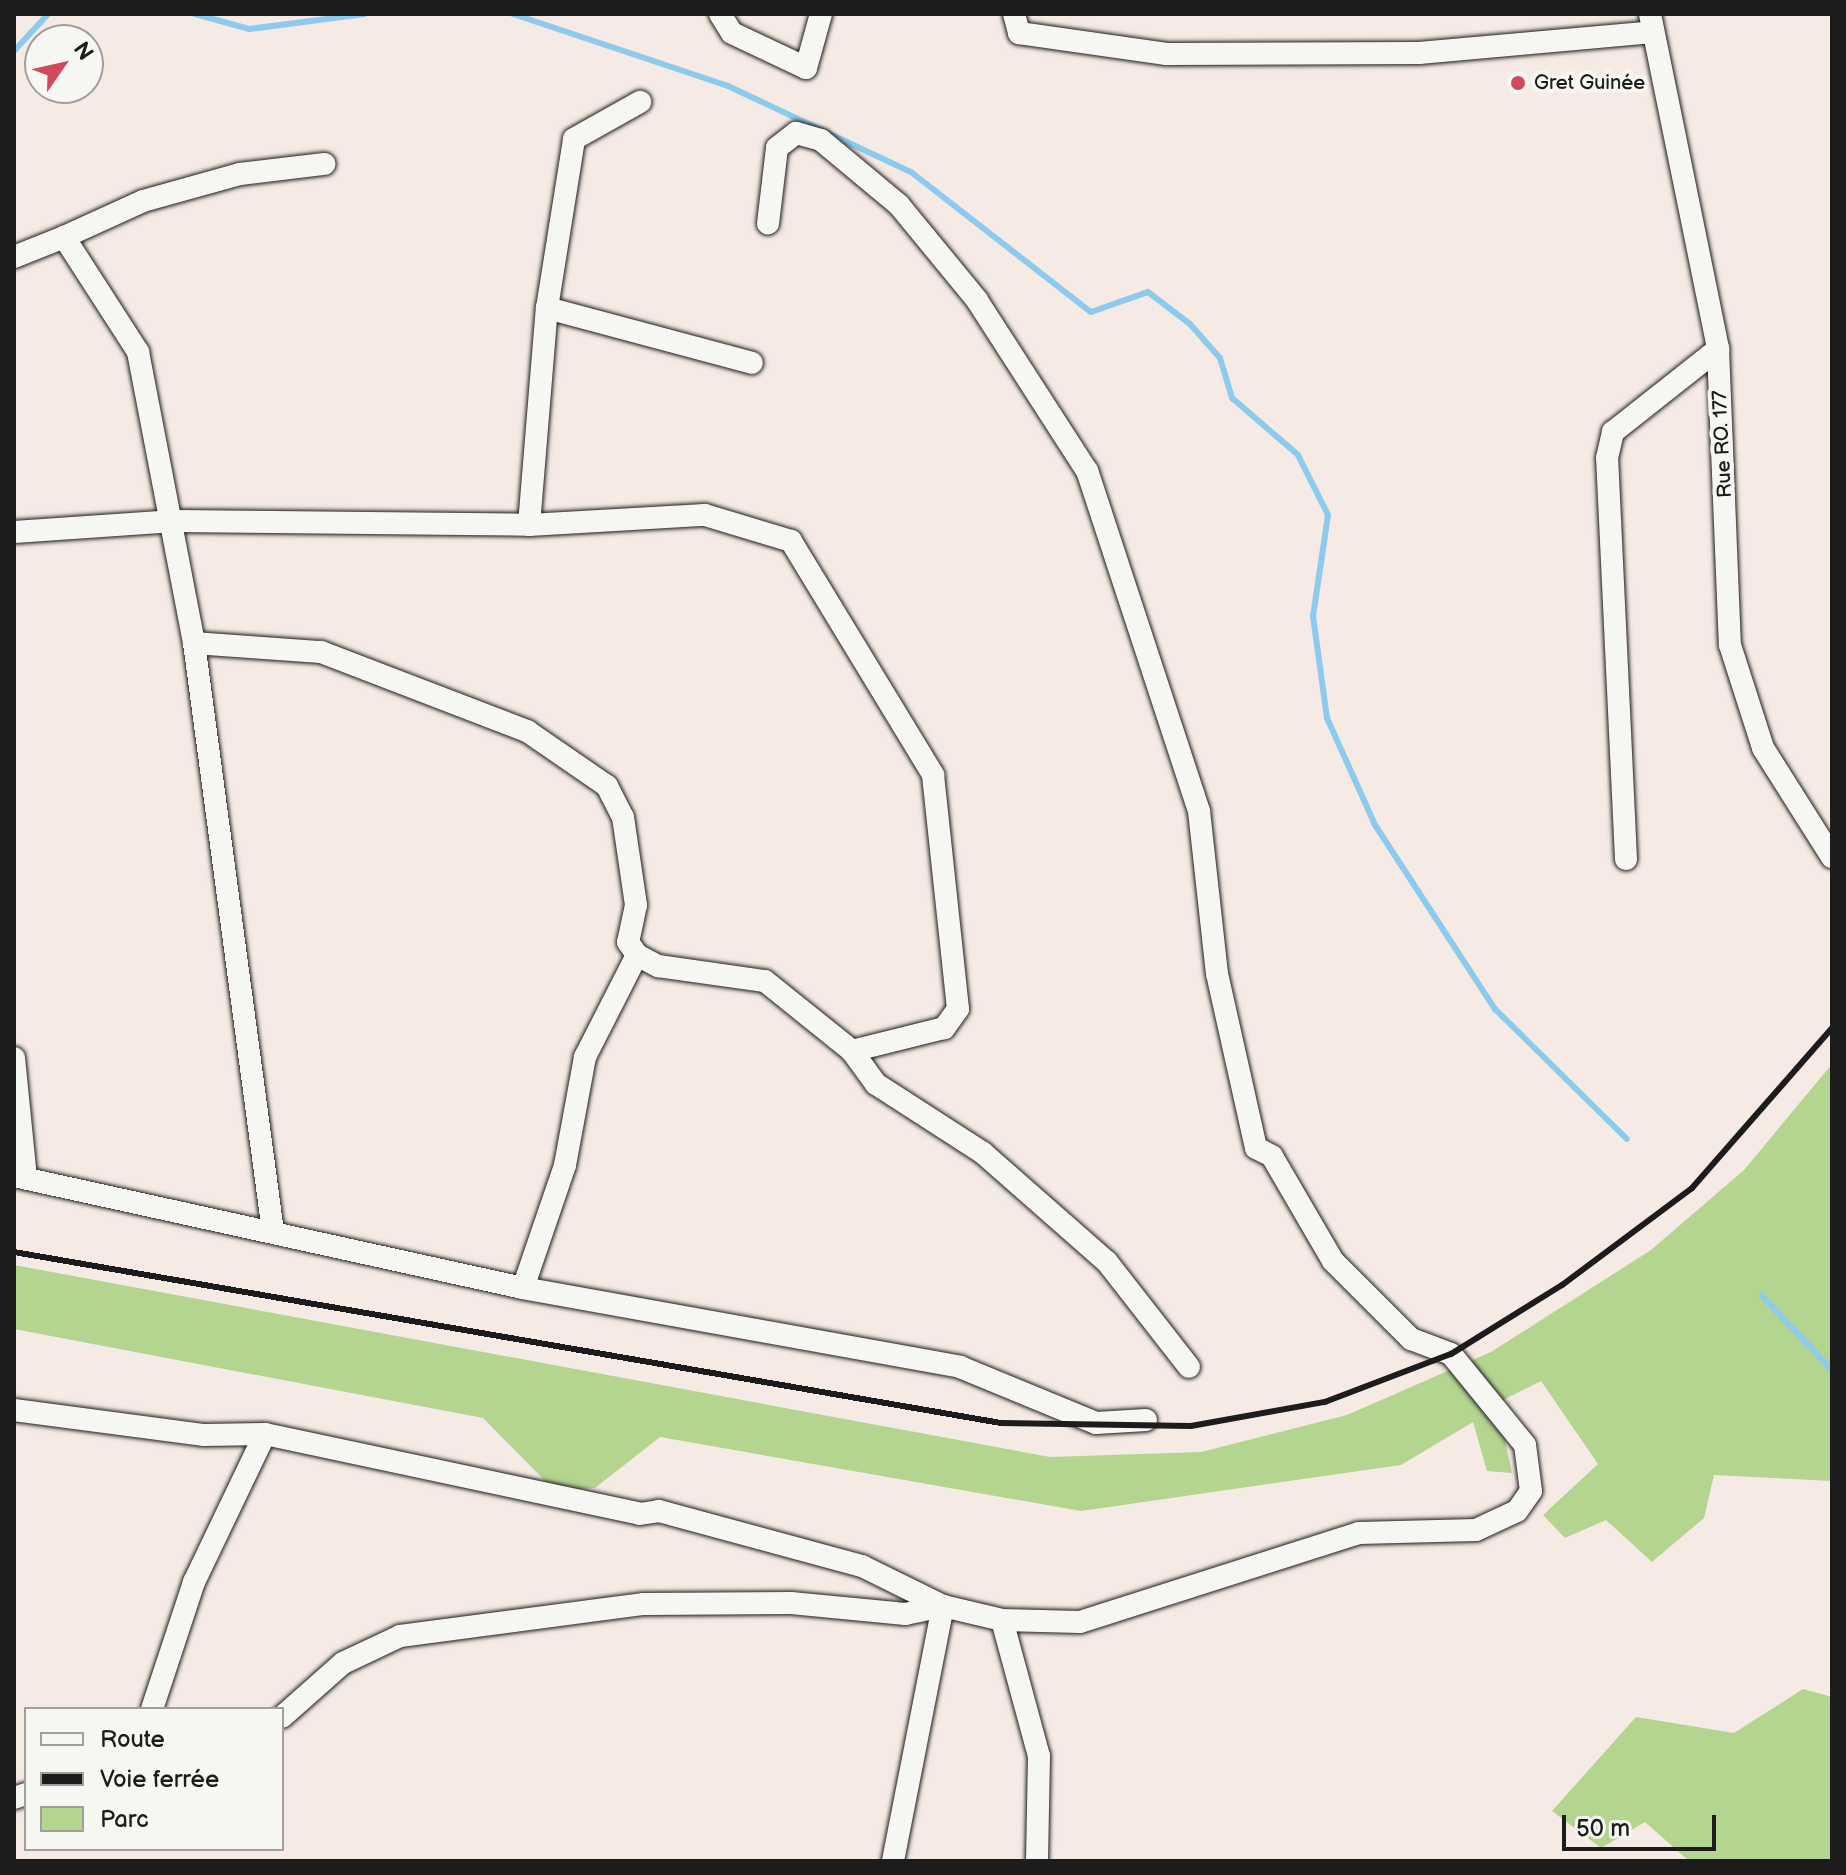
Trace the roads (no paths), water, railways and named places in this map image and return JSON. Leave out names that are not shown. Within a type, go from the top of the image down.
[{"type":"street","points":[[720,14],[732,33],[806,68],[821,14]]},
{"type":"street","points":[[1014,14],[1019,33],[1167,54],[1419,53],[1652,23]]},
{"type":"street","name":"Rue RO. 177","points":[[1652,23],[1718,349],[1730,645],[1763,748],[1832,857]]},
{"type":"street","points":[[529,525],[547,308],[574,139],[640,102]]},
{"type":"street","points":[[14,1410],[204,1435],[265,1434],[568,1500],[659,1511],[862,1566],[943,1606],[1002,1620],[1080,1622],[1359,1533],[1476,1530],[1517,1511],[1531,1491],[1525,1445],[1451,1354],[1411,1339],[1333,1261],[1272,1156],[1256,1148],[1217,974],[1199,811],[1087,471],[977,300],[899,205],[821,140],[796,133],[777,148],[768,223]]},
{"type":"street","points":[[14,257],[143,201],[240,174],[324,164]]},
{"type":"street","points":[[64,237],[138,352],[175,521],[273,1232]]},
{"type":"street","points":[[547,308],[752,363]]},
{"type":"street","points":[[1626,859],[1607,458],[1613,432],[1718,349]]},
{"type":"street","points":[[14,532],[175,521],[529,525],[705,515],[791,541],[817,574],[862,663],[933,775],[958,1009],[944,1028],[852,1051]]},
{"type":"street","points":[[194,643],[321,652],[527,731],[607,786],[623,817],[636,905],[628,942],[637,955],[658,966],[765,981],[852,1051],[876,1084],[983,1153],[1107,1262],[1189,1367]]},
{"type":"street","points":[[523,1288],[565,1165],[585,1057],[637,955]]},
{"type":"street","points":[[14,1058],[20,1177],[523,1288],[960,1367],[1096,1423],[1146,1420]]},
{"type":"street","points":[[153,1707],[194,1582],[265,1434]]},
{"type":"street","points":[[284,1715],[343,1663],[400,1636],[644,1604],[791,1603],[905,1614],[943,1606]]},
{"type":"street","points":[[893,1861],[943,1606]]},
{"type":"street","points":[[1002,1620],[1039,1756],[1037,1861]]},
{"type":"waterway","points":[[14,51],[48,14]]},
{"type":"waterway","points":[[195,14],[249,29],[365,14]]},
{"type":"waterway","points":[[513,14],[728,86],[911,172],[1091,312],[1148,292],[1190,324],[1220,358],[1232,398],[1298,455],[1328,515],[1313,616],[1327,718],[1375,825],[1495,1009],[1627,1139]]},
{"type":"waterway","points":[[1762,1296],[1832,1370]]},
{"type":"railway","points":[[14,1252],[1001,1423],[1191,1426],[1325,1402],[1451,1354],[1562,1285],[1692,1188],[1832,1028]]},
{"type":"place","name":"Gret Guinée","points":[[1518,83]]}]
